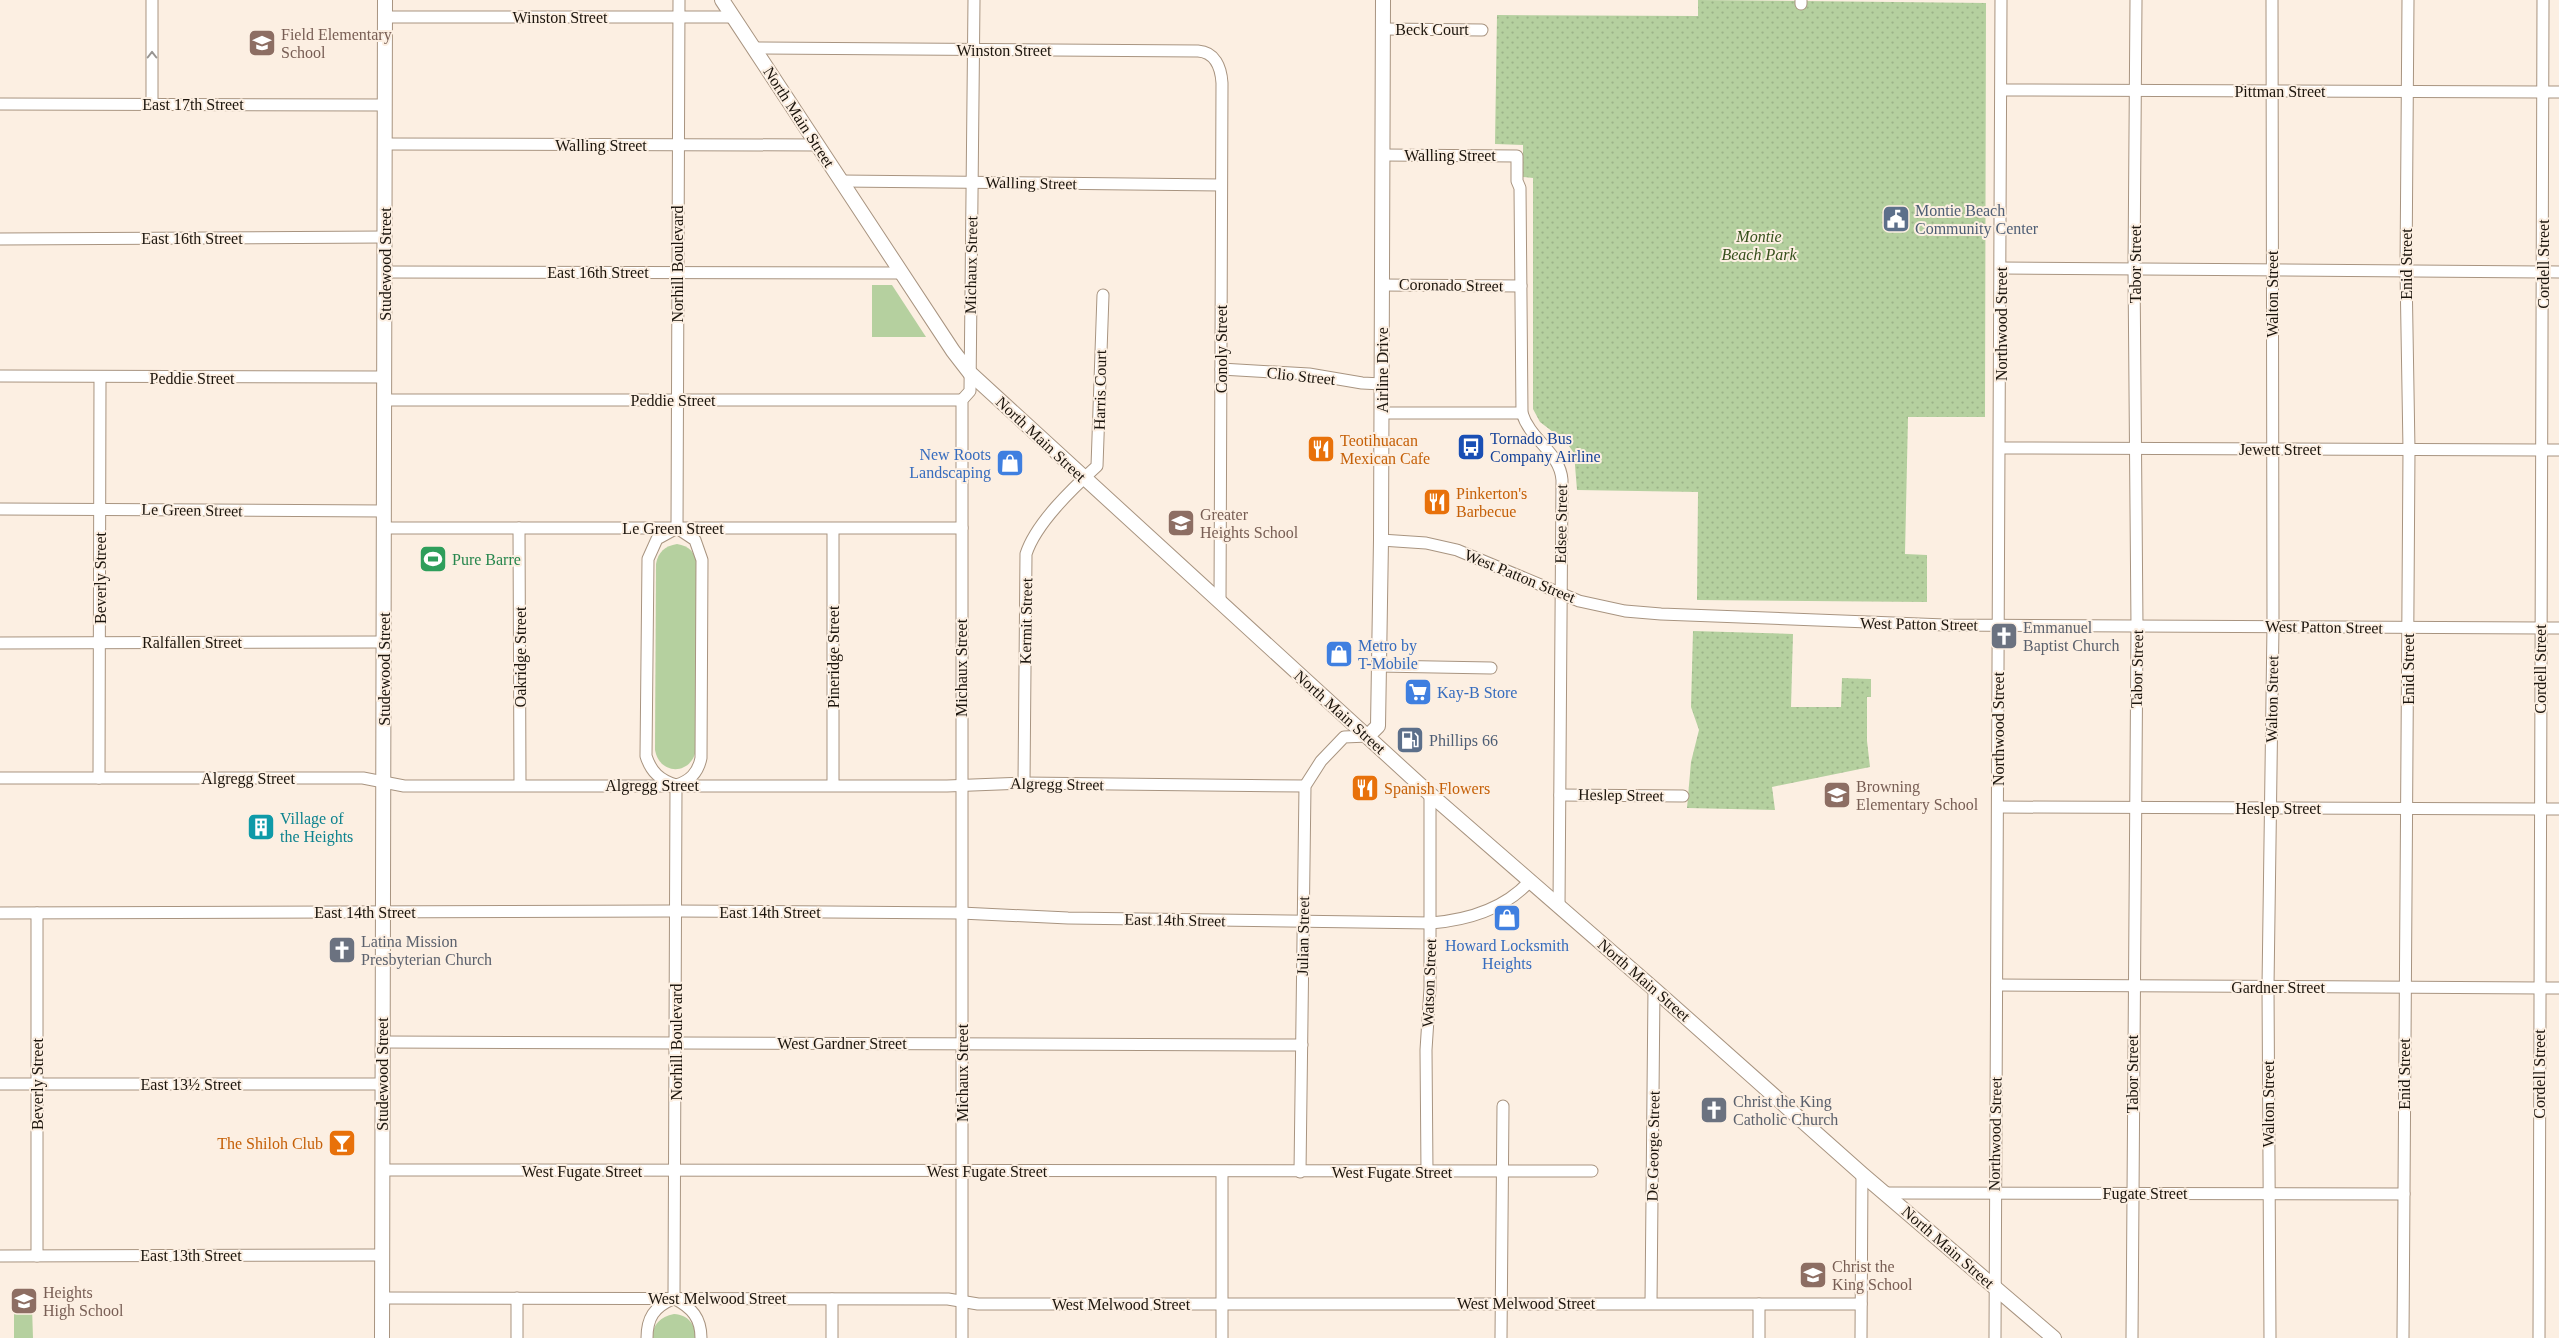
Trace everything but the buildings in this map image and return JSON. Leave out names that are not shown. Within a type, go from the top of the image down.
[{"type":"main road","name":"Studewood Street","points":[[382,1338],[385,0]]},
{"type":"main road","name":"North Main Street","points":[[722,0],[901,273],[970,373],[1430,794],[1654,989],[1862,1174],[2054,1338]]},
{"type":"main road","name":"Airline Drive","points":[[1368,736],[1378,726],[1382,413],[1383,0]]},
{"type":"street","points":[[152,0],[152,103]]},
{"type":"street","name":"Norhill Boulevard","points":[[677,528],[679,0]]},
{"type":"street","name":"Michaux Street","points":[[962,1338],[962,400],[970,391],[974,0]]},
{"type":"street","name":"Northwood Street","points":[[1995,1338],[1994,1193],[1997,986],[2001,0]]},
{"type":"street","name":"Tabor Street","points":[[2132,1338],[2137,626],[2134,269],[2136,0]]},
{"type":"street","name":"Walton Street","points":[[2270,1338],[2268,987],[2272,808],[2273,626],[2272,0]]},
{"type":"street","name":"Enid Street","points":[[2403,1338],[2409,450],[2406,271],[2408,0]]},
{"type":"street","name":"Cordell Street","points":[[2539,1338],[2543,0]]},
{"type":"street","name":"Winston Street","points":[[385,17],[734,17]]},
{"type":"street","name":"Beck Court","points":[[1383,29],[1482,30]]},
{"type":"street","name":"Winston Street","points":[[754,48],[1203,52],[1213,57],[1218,65],[1221,76],[1221,95]]},
{"type":"street","name":"Pittman Street","points":[[2002,90],[2559,92]]},
{"type":"street","name":"Conoly Street","points":[[1220,603],[1221,95]]},
{"type":"street","name":"East 17th Street","points":[[0,104],[385,105]]},
{"type":"street","name":"Walling Street","points":[[385,144],[818,145]]},
{"type":"street","name":"Walling Street","points":[[1383,155],[1516,156]]},
{"type":"street","name":"Edsee Street","points":[[1516,156],[1517,181],[1520,188],[1522,414],[1528,429],[1553,456],[1561,472],[1559,906]]},
{"type":"street","name":"Walling Street","points":[[841,181],[1221,185]]},
{"type":"street","name":"East 16th Street","points":[[0,238],[385,237]]},
{"type":"street","points":[[2001,268],[2559,272]]},
{"type":"street","name":"East 16th Street","points":[[385,272],[677,271],[901,273]]},
{"type":"street","name":"Coronado Street","points":[[1382,285],[1521,286]]},
{"type":"street","name":"Harris Court","points":[[1084,478],[1097,466],[1098,460],[1102,295]]},
{"type":"street","name":"Clio Street","points":[[1221,369],[1308,374],[1362,383],[1382,384]]},
{"type":"street","name":"Peddie Street","points":[[0,376],[100,378],[384,377]]},
{"type":"street","name":"Beverly Street","points":[[99,778],[100,378]]},
{"type":"street","name":"Peddie Street","points":[[384,400],[962,400]]},
{"type":"street","points":[[1382,413],[1522,414]]},
{"type":"street","name":"Jewett Street","points":[[2000,448],[2559,450]]},
{"type":"street","name":"Kermit Street","points":[[1024,783],[1026,554],[1038,531],[1084,478]]},
{"type":"street","name":"Le Green Street","points":[[0,509],[384,512]]},
{"type":"street","name":"Le Green Street","points":[[384,528],[962,528]]},
{"type":"street","name":"Oakridge Street","points":[[519,528],[520,785]]},
{"type":"street","points":[[677,528],[690,534],[699,546],[702,570],[701,758],[699,766],[690,778],[676,785],[660,778],[654,772],[646,756],[648,559],[657,539],[677,528]]},
{"type":"street","name":"Pineridge Street","points":[[833,529],[834,785]]},
{"type":"street","name":"West Patton Street","points":[[1381,540],[1426,544],[1456,550],[1492,563],[1559,593],[1610,608],[1661,614],[1999,625],[2559,628]]},
{"type":"street","name":"Ralfallen Street","points":[[0,644],[384,642]]},
{"type":"street","points":[[1379,666],[1492,668]]},
{"type":"street","points":[[1305,786],[1321,761],[1344,737],[1368,736]]},
{"type":"street","name":"Algregg Street","points":[[0,778],[363,778],[404,786],[1024,783],[1305,786]]},
{"type":"street","name":"Norhill Boulevard","points":[[674,1298],[676,1171],[676,785]]},
{"type":"street","name":"Julian Street","points":[[1300,1172],[1305,786]]},
{"type":"street","name":"Watson Street","points":[[1427,1172],[1426,1050],[1430,988],[1432,814],[1430,794]]},
{"type":"street","name":"Heslep Street","points":[[1560,795],[1683,796]]},
{"type":"street","name":"Heslep Street","points":[[1998,807],[2559,809]]},
{"type":"street","name":"East 14th Street","points":[[0,913],[675,911],[961,913],[1068,918],[1431,923],[1463,919],[1481,914],[1503,904],[1520,892],[1529,882]]},
{"type":"street","name":"Beverly Street","points":[[37,913],[37,1256]]},
{"type":"street","name":"Gardner Street","points":[[1997,986],[2559,988]]},
{"type":"street","name":"De George Street","points":[[1651,1303],[1654,989]]},
{"type":"street","name":"West Gardner Street","points":[[382,1042],[963,1042],[1302,1045]]},
{"type":"street","name":"East 13½ Street","points":[[0,1084],[382,1084]]},
{"type":"street","points":[[1501,1338],[1503,1106]]},
{"type":"street","name":"West Fugate Street","points":[[382,1170],[1592,1171]]},
{"type":"street","points":[[1222,1172],[1222,1338]]},
{"type":"street","points":[[1860,1338],[1862,1174]]},
{"type":"street","name":"Fugate Street","points":[[1886,1193],[2404,1194]]},
{"type":"street","name":"East 13th Street","points":[[0,1256],[382,1255]]},
{"type":"street","name":"West Melwood Street","points":[[382,1298],[962,1300],[978,1304],[1861,1304]]},
{"type":"street","points":[[517,1298],[517,1338]]},
{"type":"street","points":[[647,1338],[647,1325],[654,1311],[674,1298],[694,1313],[701,1327],[701,1338]]},
{"type":"street","points":[[832,1299],[832,1338]]},
{"type":"street","points":[[1759,1304],[1759,1338]]},
{"type":"green space","name":"Montie Beach Park","points":[[1698,0],[1986,3],[1985,417],[1908,417],[1905,554],[1927,555],[1927,602],[1697,600],[1698,492],[1577,490],[1574,453],[1566,442],[1540,422],[1533,409],[1533,178],[1523,177],[1523,145],[1495,144],[1497,15],[1698,16]]},
{"type":"green space","points":[[872,285],[892,285],[926,337],[872,337]]},
{"type":"green space","points":[[677,544],[691,550],[697,564],[696,750],[688,764],[682,768],[675,769],[668,768],[662,764],[655,750],[656,564],[658,556],[663,550]]},
{"type":"green space","points":[[1693,631],[1793,634],[1791,707],[1841,707],[1842,678],[1871,679],[1871,697],[1867,697],[1867,741],[1870,767],[1772,787],[1775,810],[1687,808],[1691,762],[1699,730],[1691,707]]},
{"type":"green space","points":[[14,1307],[32,1307],[33,1338],[14,1338]]},
{"type":"green space","points":[[674,1314],[684,1316],[690,1321],[697,1338],[652,1338],[658,1322]]},
{"type":"place","name":"Field Elementary School","points":[[262,43]]},
{"type":"place","name":"Montie Beach Community Center","points":[[1896,219]]},
{"type":"place","name":"Tornado Bus Company Airline","points":[[1471,447]]},
{"type":"place","name":"Teotihuacan Mexican Cafe","points":[[1321,449]]},
{"type":"place","name":"New Roots Landscaping","points":[[1010,463]]},
{"type":"place","name":"Pinkerton's Barbecue","points":[[1437,502]]},
{"type":"place","name":"Greater Heights School","points":[[1181,523]]},
{"type":"place","name":"Pure Barre","points":[[433,559]]},
{"type":"place","name":"Emmanuel Baptist Church","points":[[2004,636]]},
{"type":"place","name":"Metro by T-Mobile","points":[[1339,654]]},
{"type":"place","name":"Kay-B Store","points":[[1418,692]]},
{"type":"place","name":"Phillips 66","points":[[1410,740]]},
{"type":"place","name":"Spanish Flowers","points":[[1365,788]]},
{"type":"place","name":"Browning Elementary School","points":[[1837,795]]},
{"type":"place","name":"Village of the Heights","points":[[261,827]]},
{"type":"place","name":"Howard Locksmith Heights","points":[[1507,918]]},
{"type":"place","name":"Latina Mission Presbyterian Church","points":[[342,950]]},
{"type":"place","name":"Christ the King Catholic Church","points":[[1714,1110]]},
{"type":"place","name":"The Shiloh Club","points":[[342,1143]]},
{"type":"place","name":"Christ the King School","points":[[1813,1275]]},
{"type":"place","name":"Heights High School","points":[[24,1301]]}]
